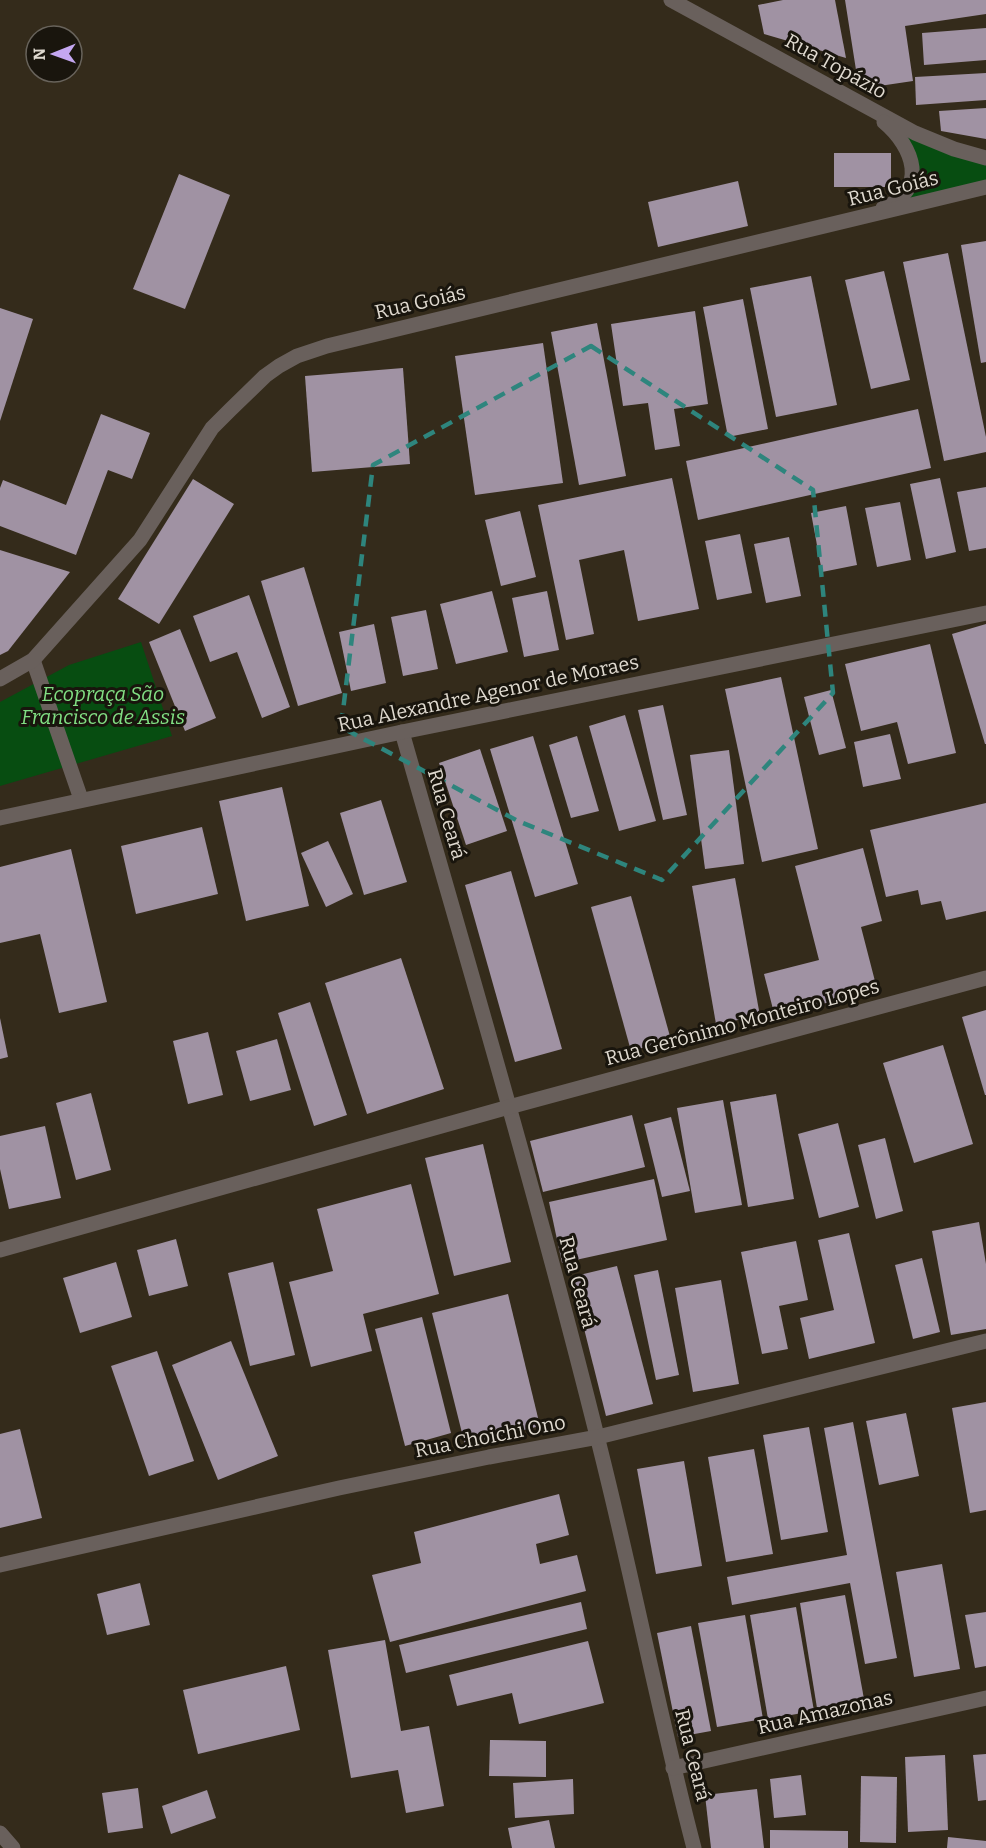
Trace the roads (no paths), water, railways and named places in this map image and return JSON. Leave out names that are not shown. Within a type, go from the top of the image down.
[{"type":"street","name":"Rua Topázio","points":[[671,0],[915,133],[954,149],[986,158]]},
{"type":"street","points":[[826,84],[895,131],[904,142],[910,157],[912,176],[902,196],[888,206],[850,221]]},
{"type":"street","name":"Rua Goiás","points":[[0,679],[33,660],[140,540],[212,428],[265,376],[288,361],[327,346],[986,187]]},
{"type":"street","name":"Rua Alexandre Agenor de Moraes","points":[[0,818],[402,732],[986,613]]},
{"type":"street","points":[[33,660],[81,799]]},
{"type":"street","name":"Rua Ceará","points":[[402,732],[509,1107],[598,1437],[673,1768],[694,1848]]},
{"type":"street","name":"Rua Gerônimo Monteiro Lopes","points":[[0,1250],[509,1107],[986,978]]},
{"type":"street","name":"Rua Choichi Ono","points":[[0,1565],[489,1456],[598,1437],[986,1341]]},
{"type":"street","name":"Rua Amazonas","points":[[673,1768],[986,1698]]},
{"type":"street","points":[[0,1833],[14,1848]]},
{"type":"park label","name":"Ecopraça São Francisco de Assis","points":[[103,706]]}]
